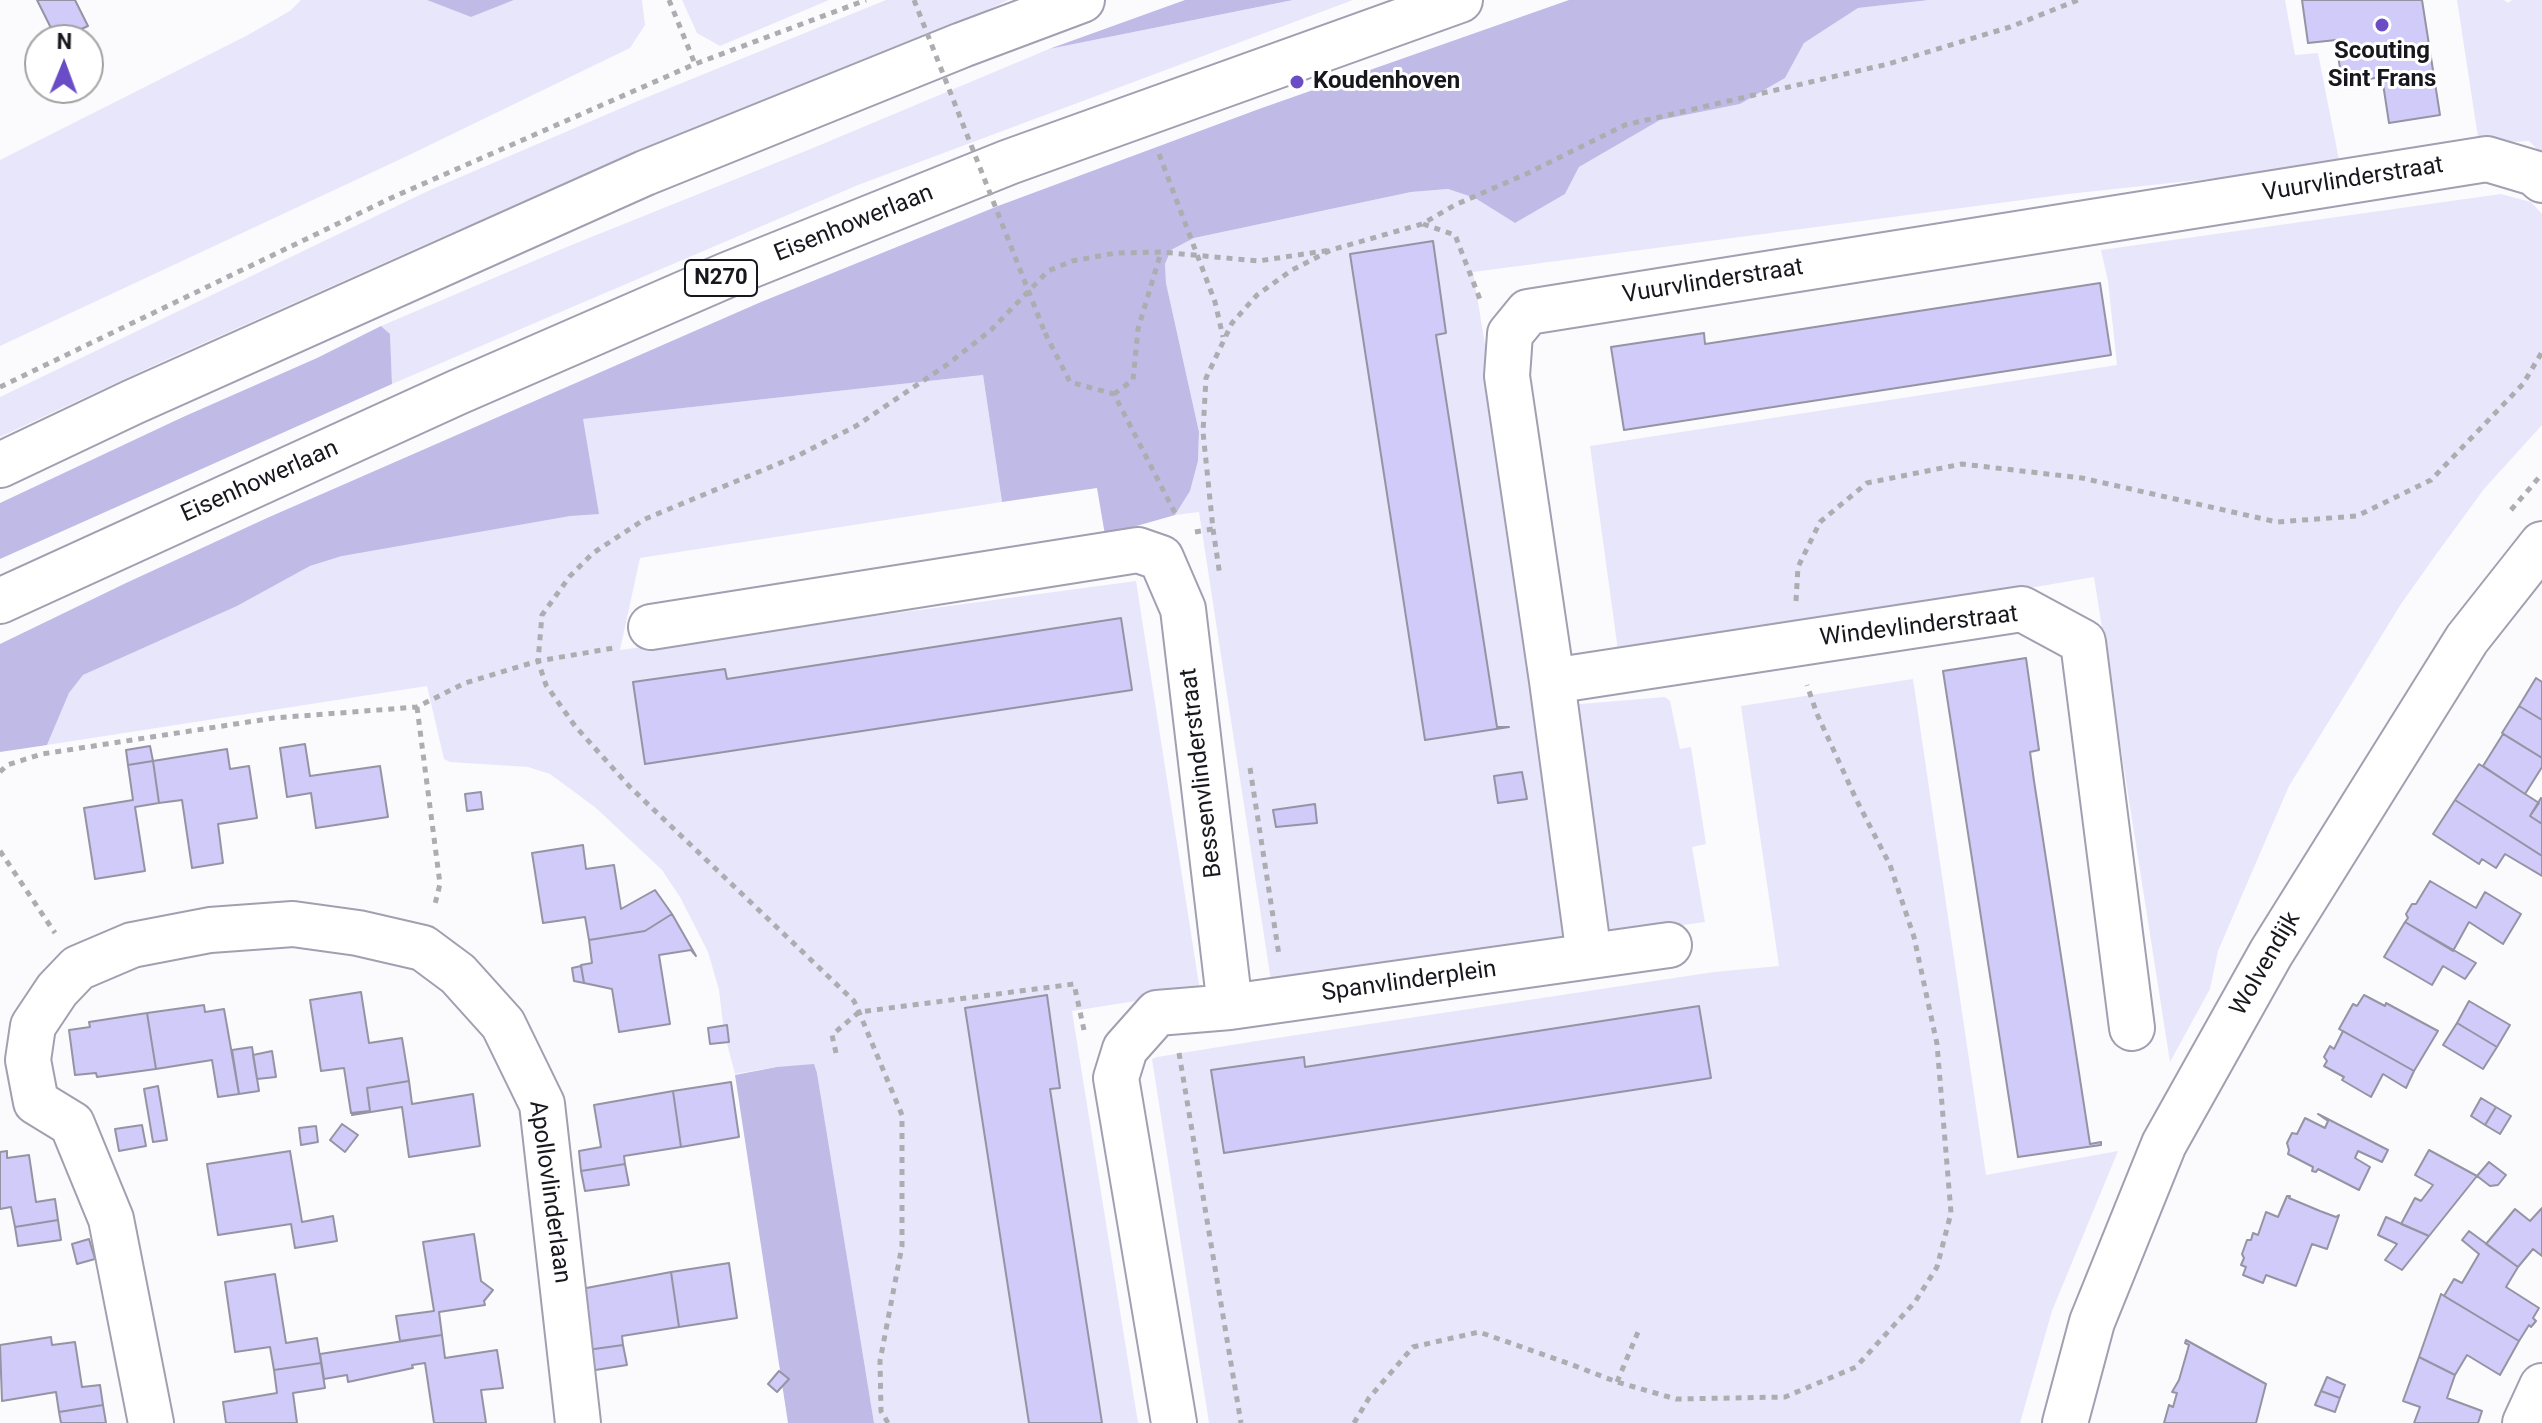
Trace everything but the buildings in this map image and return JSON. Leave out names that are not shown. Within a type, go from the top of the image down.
[{"type":"street","points":[[0,465],[133,402],[645,173],[1082,0]]},
{"type":"street","name":"Eisenhowerlaan","points":[[0,601],[444,398],[727,275],[1009,162],[1460,0]]},
{"type":"street","name":"Vuurvlinderstraat","points":[[1510,334],[1528,312],[2487,159],[2534,173],[2542,180]]},
{"type":"street","points":[[1510,334],[1507,376],[1589,956]]},
{"type":"street","name":"Wolvendijk","points":[[2065,1423],[2092,1322],[2164,1144],[2271,953],[2459,652],[2542,544]]},
{"type":"street","name":"Bessenvlinderstraat","points":[[651,627],[1138,550],[1161,558],[1183,609],[1230,1007]]},
{"type":"street","name":"Windevlinderstraat","points":[[1552,681],[2022,609],[2083,642],[2132,1028]]},
{"type":"street","name":"Apollovlinderlaan","points":[[151,1423],[111,1219],[72,1124],[36,1102],[28,1060],[33,1026],[57,990],[78,968],[132,945],[210,930],[293,924],[358,933],[423,948],[458,974],[503,1024],[542,1104],[578,1423]]},
{"type":"street","name":"Spanvlinderplein","points":[[1230,1007],[1669,945]]},
{"type":"street","points":[[1174,1423],[1116,1078],[1125,1049],[1157,1013],[1230,1007]]},
{"type":"street","points":[[2525,1423],[2542,1386]]},
{"type":"path","points":[[669,0],[695,64]]},
{"type":"path","points":[[0,387],[391,198],[695,64],[866,0]]},
{"type":"path","points":[[914,0],[1045,333],[1070,382],[1114,394],[1178,519]]},
{"type":"path","points":[[888,1423],[881,1411],[880,1361],[902,1246],[902,1115],[854,1001],[629,786],[575,726],[546,685],[538,661],[542,615],[570,576],[593,553],[645,519],[797,456],[856,426],[948,364],[991,330],[1048,271],[1072,261],[1116,253],[1161,252],[1258,261],[1331,250],[1422,224],[1455,205],[1625,125],[1888,64],[2010,27],[2078,0]]},
{"type":"path","points":[[1144,113],[1215,302],[1223,338]]},
{"type":"path","points":[[1422,224],[1455,235],[1486,315],[1510,334]]},
{"type":"path","points":[[1186,533],[1213,529],[1203,432],[1206,378],[1223,338],[1257,295],[1292,270],[1331,250]]},
{"type":"path","points":[[1114,394],[1133,380],[1138,329],[1161,252]]},
{"type":"path","points":[[1354,1423],[1369,1398],[1413,1347],[1479,1332],[1617,1382],[1676,1399],[1785,1397],[1856,1367],[1915,1302],[1937,1267],[1951,1213],[1937,1044],[1914,937],[1890,865],[1817,714],[1793,644],[1798,567],[1820,522],[1867,483],[1962,464],[2082,478],[2277,522],[2357,516],[2431,480],[2523,384],[2542,352]]},
{"type":"path","points":[[0,772],[7,765],[42,754],[274,718],[417,707],[465,683],[538,661],[628,646],[651,627]]},
{"type":"path","points":[[417,707],[440,884],[423,948]]},
{"type":"path","points":[[0,851],[78,968]]},
{"type":"path","points":[[836,1053],[832,1035],[859,1012],[1074,984],[1084,1029],[1125,1049]]},
{"type":"path","points":[[1172,1012],[1241,1423]]},
{"type":"path","points":[[1617,1382],[1638,1332]]},
{"type":"shaded area","points":[[301,0],[427,0],[471,17],[514,0],[642,0],[645,25],[630,48],[0,346],[0,160],[246,36],[290,11]]},
{"type":"shaded area","points":[[427,0],[514,0],[471,17]]},
{"type":"shaded area","points":[[682,0],[829,0],[720,46],[697,33]]},
{"type":"shaded area","points":[[886,0],[1008,0],[957,26],[451,233],[0,437],[0,397],[430,190]]},
{"type":"shaded area","points":[[1185,0],[1293,0],[1049,49]]},
{"type":"shaded area","points":[[1293,0],[1353,0],[858,185],[392,384],[390,334],[381,326],[1049,49]]},
{"type":"shaded area","points":[[1569,0],[1929,0],[1858,8],[1804,43],[1785,78],[1740,104],[1660,120],[1579,167],[1565,194],[1515,223],[1475,198],[1448,189],[1411,192],[1194,238],[1171,250],[1165,264],[1166,283],[1199,432],[1198,461],[1190,491],[1175,515],[1105,535],[1097,488],[1002,502],[983,375],[583,419],[599,514],[570,516],[342,556],[310,566],[237,606],[83,675],[69,693],[47,745],[0,752],[0,644],[126,583],[761,302],[998,206],[1259,109]]},
{"type":"shaded area","points":[[1929,0],[2285,0],[2295,55],[2318,53],[2340,165],[2068,194],[1473,272],[1545,707],[1665,697],[1670,701],[1680,749],[1691,747],[1706,844],[1692,847],[1705,922],[1271,981],[1199,512],[1175,515],[1190,491],[1198,461],[1199,432],[1166,283],[1165,264],[1171,250],[1194,238],[1411,192],[1448,189],[1475,198],[1515,223],[1565,194],[1579,167],[1660,120],[1740,104],[1785,78],[1804,43],[1858,8]]},
{"type":"shaded area","points":[[2457,0],[2504,0],[2508,3],[2512,0],[2542,0],[2542,154],[2529,141],[2479,144]]},
{"type":"shaded area","points":[[2501,194],[2531,202],[2542,214],[2542,425],[2484,489],[2401,604],[2289,786],[2218,951],[2210,989],[2170,1062],[2094,577],[1619,658],[1590,446],[2117,365],[2108,281],[2101,250]]},
{"type":"shaded area","points":[[381,326],[390,334],[392,384],[0,559],[0,503]]},
{"type":"shaded area","points":[[983,375],[1002,502],[640,558],[620,650],[1136,581],[1200,991],[1072,1011],[1138,1423],[874,1423],[817,1073],[777,1067],[735,1074],[724,1032],[719,990],[708,952],[680,897],[662,870],[596,808],[550,774],[528,767],[450,762],[444,759],[427,686],[47,745],[69,693],[83,675],[237,606],[310,566],[342,556],[582,419]]},
{"type":"shaded area","points":[[1913,679],[1986,1175],[2118,1151],[2052,1311],[2020,1423],[1209,1423],[1152,1059],[1714,972],[1779,966],[1741,706]]},
{"type":"shaded area","points":[[814,1064],[874,1423],[788,1423],[735,1075]]},
{"type":"place","name":"Scouting Sint Frans","points":[[2382,25]]},
{"type":"place","name":"Koudenhoven","points":[[1297,82]]}]
